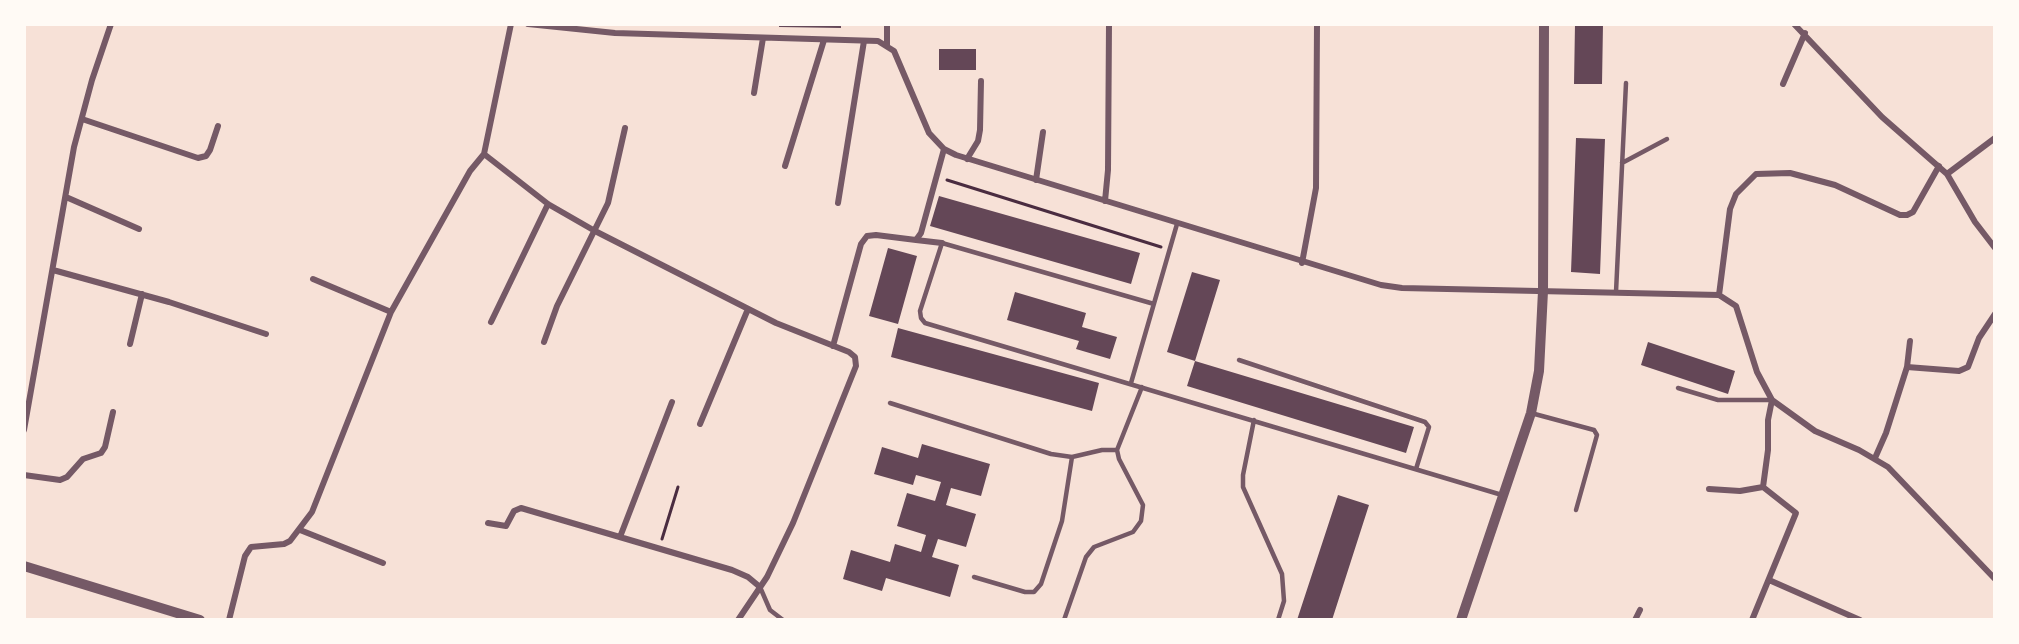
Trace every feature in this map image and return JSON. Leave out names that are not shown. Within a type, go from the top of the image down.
[{"type":"street","points":[[24,430],[82,119],[111,24]]},
{"type":"street","points":[[229,620],[245,556],[252,547],[258,544],[284,544],[300,530],[312,513],[390,312],[470,171],[484,154],[512,24]]},
{"type":"street","points":[[528,24],[615,33],[864,41],[887,45]]},
{"type":"street","points":[[615,33],[616,24]]},
{"type":"street","points":[[887,24],[887,45],[899,60],[929,133],[944,149],[967,159],[1302,263],[1381,285],[1402,288],[1719,295],[1736,306],[1757,372],[1772,400],[1815,430],[1875,458],[1888,467],[1995,579]]},
{"type":"street","points":[[1105,201],[1108,170],[1109,24]]},
{"type":"street","points":[[1302,263],[1316,188],[1317,24]]},
{"type":"street","points":[[1461,620],[1531,413],[1539,371],[1543,291],[1544,24]]},
{"type":"street","points":[[1794,24],[1805,33],[1882,117],[1947,174],[1975,222],[1995,248]]},
{"type":"street","points":[[1783,84],[1805,33]]},
{"type":"street","points":[[754,93],[763,38]]},
{"type":"street","points":[[785,166],[824,40]]},
{"type":"street","points":[[838,203],[864,41]]},
{"type":"street","points":[[967,159],[978,141],[980,130],[981,81]]},
{"type":"street","points":[[82,119],[198,158],[206,156],[210,150],[218,126]]},
{"type":"street","points":[[544,342],[557,306],[608,203],[626,129]]},
{"type":"street","points":[[1036,180],[1042,132]]},
{"type":"street","points":[[1947,174],[1995,138]]},
{"type":"street","points":[[916,240],[921,234],[944,149]]},
{"type":"street","points":[[484,154],[548,204],[595,231],[748,309],[849,352],[855,357],[856,366],[793,523],[760,587],[738,620]]},
{"type":"street","points":[[1719,295],[1731,209],[1736,194],[1756,174],[1790,173],[1835,185],[1900,215],[1913,212],[1939,166]]},
{"type":"street","points":[[66,197],[139,229]]},
{"type":"street","points":[[491,322],[548,204]]},
{"type":"street","points":[[832,346],[861,244],[867,236],[876,234],[942,243]]},
{"type":"street","points":[[53,270],[142,294],[266,334]]},
{"type":"street","points":[[313,279],[390,312]]},
{"type":"street","points":[[130,344],[142,294]]},
{"type":"street","points":[[700,424],[748,309]]},
{"type":"street","points":[[1907,367],[1959,371],[1968,367],[1979,338],[1995,314]]},
{"type":"street","points":[[1875,458],[1886,433],[1907,367],[1910,341]]},
{"type":"street","points":[[1763,487],[1768,450],[1767,420],[1772,400]]},
{"type":"street","points":[[620,537],[672,402]]},
{"type":"street","points":[[24,475],[60,480],[67,477],[83,459],[101,453],[105,447],[112,412]]},
{"type":"street","points":[[1709,489],[1740,491],[1763,487],[1792,507],[1796,513],[1752,620]]},
{"type":"street","points":[[488,523],[506,526],[514,511],[521,508],[732,570],[748,577],[760,587]]},
{"type":"street","points":[[300,530],[383,563]]},
{"type":"street","points":[[24,566],[200,620]]},
{"type":"street","points":[[1769,580],[1860,620]]},
{"type":"street","points":[[1635,620],[1640,610]]},
{"type":"lane","points":[[1616,292],[1626,83]]},
{"type":"lane","points":[[1622,163],[1667,139]]},
{"type":"lane","points":[[1131,383],[1177,224]]},
{"type":"lane","points":[[1154,304],[942,243],[920,311],[925,323],[1504,496]]},
{"type":"lane","points":[[1239,360],[1425,422],[1429,427],[1416,469]]},
{"type":"lane","points":[[1064,620],[1086,557],[1094,548],[1133,532],[1141,521],[1143,505],[1119,459],[1117,450],[1142,387]]},
{"type":"lane","points":[[1678,388],[1718,400],[1772,400]]},
{"type":"lane","points":[[890,403],[1050,454],[1072,458],[1102,450],[1117,450]]},
{"type":"lane","points":[[1531,413],[1594,430],[1597,435],[1576,510]]},
{"type":"lane","points":[[1254,420],[1243,475],[1244,487],[1282,574],[1284,601],[1278,620]]},
{"type":"lane","points":[[974,577],[1025,592],[1034,592],[1041,584],[1062,521],[1072,458]]},
{"type":"lane","points":[[760,587],[771,610],[783,620]]},
{"type":"path","points":[[936,177],[1170,250]]},
{"type":"path","points":[[658,549],[678,487]]},
{"type":"building","points":[[779,24],[841,24],[841,28],[779,27]]},
{"type":"building","points":[[1575,24],[1603,24],[1602,84],[1574,84]]},
{"type":"building","points":[[939,49],[976,49],[976,70],[939,70]]},
{"type":"building","points":[[1576,138],[1605,139],[1600,274],[1571,272]]},
{"type":"building","points":[[939,196],[1140,253],[1131,284],[930,226]]},
{"type":"building","points":[[888,248],[917,256],[898,324],[869,316]]},
{"type":"building","points":[[1192,272],[1220,280],[1195,361],[1167,352]]},
{"type":"building","points":[[1015,292],[1086,313],[1082,327],[1117,337],[1110,359],[1076,349],[1079,341],[1007,320]]},
{"type":"building","points":[[898,328],[1099,383],[1092,411],[891,357]]},
{"type":"building","points":[[1648,342],[1735,371],[1728,394],[1641,365]]},
{"type":"building","points":[[1195,361],[1414,427],[1406,453],[1187,386]]},
{"type":"building","points":[[922,444],[990,464],[981,496],[951,488],[946,505],[976,514],[966,547],[938,539],[932,557],[959,565],[950,597],[886,578],[882,591],[843,579],[851,550],[890,562],[895,544],[921,552],[926,535],[897,526],[907,493],[935,501],[941,482],[916,475],[913,485],[874,474],[882,447],[918,458]]},
{"type":"building","points":[[1338,495],[1369,505],[1332,620],[1297,620]]}]
